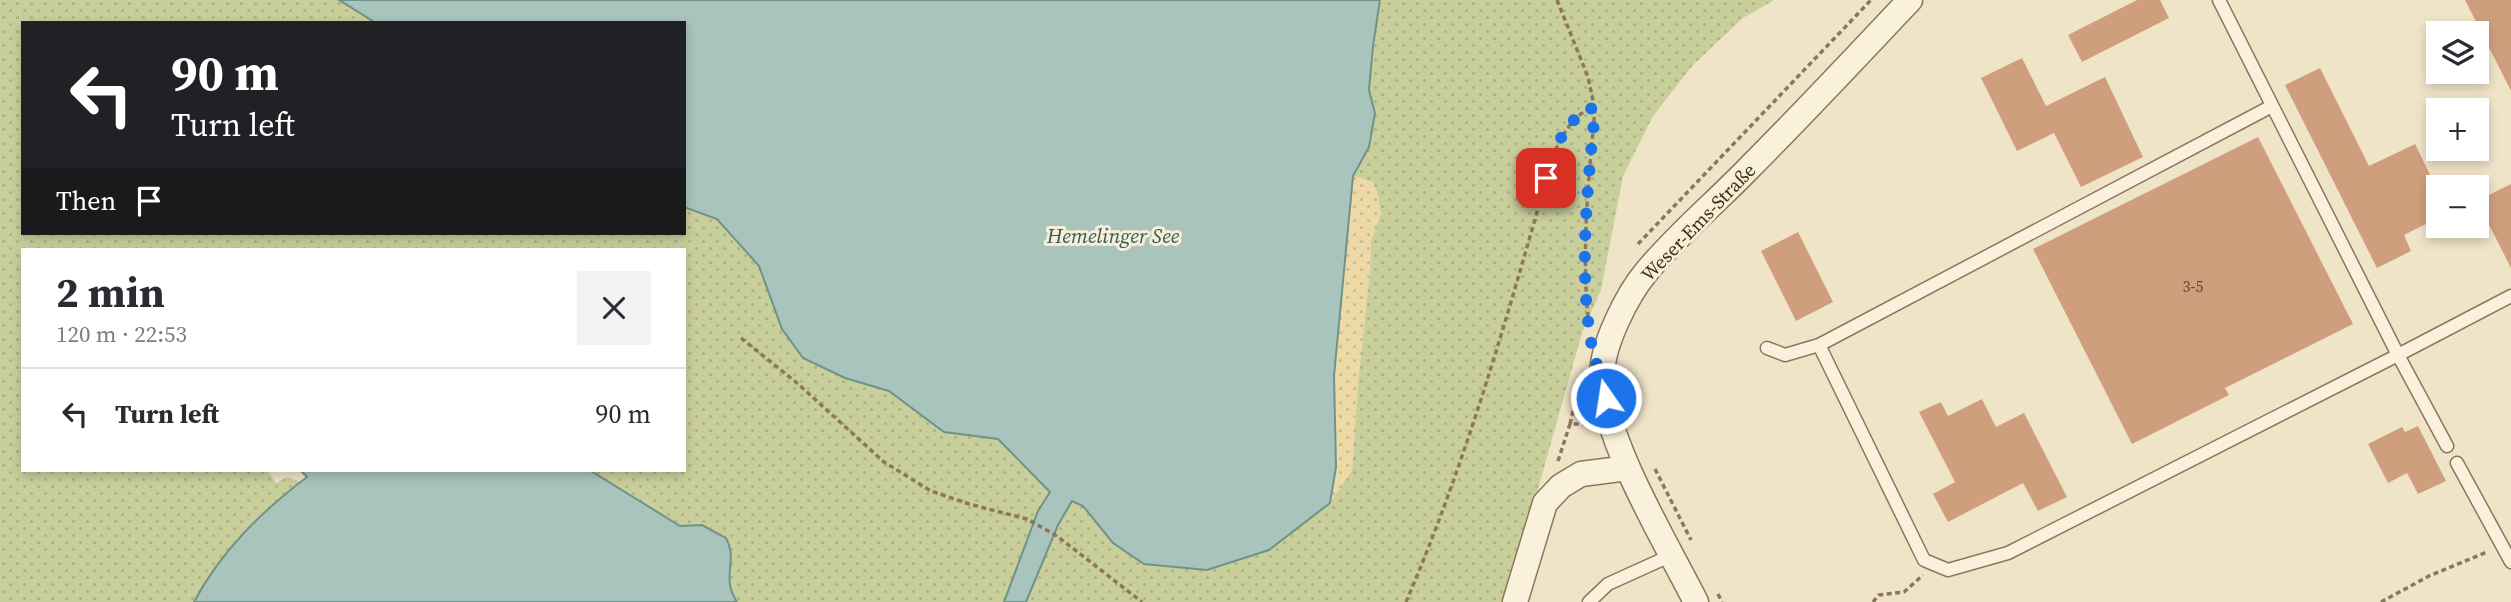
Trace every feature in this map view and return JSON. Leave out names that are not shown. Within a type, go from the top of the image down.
[{"type":"street","name":"Weser-Ems-Straße","points":[[1696,602],[1628,468],[1610,419],[1602,377],[1610,339],[1620,313],[1646,272],[1795,122],[1910,0]]},
{"type":"street","points":[[1515,602],[1545,503],[1561,486],[1581,474],[1628,468]]},
{"type":"lane","points":[[2219,0],[2398,355],[2447,446]]},
{"type":"lane","points":[[1768,348],[1785,355],[1819,345],[2273,106]]},
{"type":"lane","points":[[1819,345],[1924,560],[1948,570],[2008,554],[2510,298]]},
{"type":"lane","points":[[2457,463],[2511,562]]},
{"type":"lane","points":[[1589,602],[1608,584],[1672,555]]},
{"type":"path","points":[[1557,0],[1588,77],[1595,110],[1585,234],[1584,285],[1590,339]]},
{"type":"path","points":[[1406,602],[1429,548],[1500,343],[1553,156],[1564,131],[1579,114],[1590,108],[1595,110]]},
{"type":"path","points":[[741,338],[797,383],[884,462],[931,491],[1027,519],[1057,536],[1142,602]]},
{"type":"path","points":[[1558,464],[1570,425],[1584,426],[1610,419]]},
{"type":"path","points":[[2381,602],[2429,576],[2502,546]]},
{"type":"path","points":[[1873,602],[1880,595],[1904,592],[1934,564]]},
{"type":"green space","points":[[0,0],[339,0],[373,21],[21,21],[21,235],[686,235],[686,208],[717,218],[759,266],[782,329],[845,378],[889,390],[944,432],[998,439],[1050,492],[1038,511],[1004,602],[737,602],[730,584],[731,554],[726,538],[707,527],[680,526],[593,472],[686,472],[686,248],[21,248],[21,472],[269,472],[276,483],[287,477],[301,482],[241,536],[216,567],[194,602],[0,602]]},
{"type":"green space","points":[[1380,0],[1774,0],[1743,18],[1693,65],[1653,116],[1623,176],[1601,290],[1582,333],[1506,602],[1026,602],[1058,525],[1072,501],[1083,506],[1113,543],[1269,550],[1297,527],[1352,471],[1371,240],[1381,213],[1373,182],[1353,176],[1369,147],[1375,113],[1369,90]]},
{"type":"sand","points":[[1353,176],[1373,182],[1381,213],[1371,241],[1352,471],[1330,503],[1336,467],[1334,376]]},
{"type":"water","name":"Hemelinger See","points":[[339,0],[1380,0],[1369,90],[1375,113],[1369,147],[1353,176],[1334,376],[1336,467],[1330,503],[1269,550],[1207,570],[1144,564],[1113,543],[1083,506],[1072,501],[1058,525],[1026,602],[1004,602],[1038,511],[1050,492],[998,439],[944,432],[889,391],[845,378],[803,358],[782,329],[759,266],[717,219],[686,208],[686,21],[373,21]]},
{"type":"water","points":[[302,472],[593,472],[680,526],[702,525],[726,538],[731,554],[730,584],[737,602],[194,602],[229,549],[274,504],[307,477]]},
{"type":"building","points":[[2137,0],[2160,0],[2169,18],[2082,62],[2068,35]]},
{"type":"building","points":[[2465,0],[2511,0],[2511,91],[2489,47],[2489,21],[2476,21]]},
{"type":"building","points":[[2022,58],[2046,106],[2105,77],[2143,157],[2081,187],[2054,133],[2017,151],[1981,78]]},
{"type":"building","points":[[2320,68],[2369,166],[2415,144],[2430,175],[2426,175],[2426,224],[2404,235],[2411,251],[2377,268],[2285,85]]},
{"type":"building","points":[[2258,137],[2353,324],[2225,388],[2229,395],[2132,444],[2033,249]]},
{"type":"building","points":[[2511,184],[2511,268],[2489,225],[2489,195]]},
{"type":"building","points":[[1798,232],[1833,302],[1796,321],[1761,251]]},
{"type":"building","points":[[1982,399],[1996,427],[2024,413],[2067,497],[2038,511],[2023,483],[1948,522],[1933,494],[1955,482],[1919,412],[1941,402],[1948,416]]},
{"type":"building","points":[[2418,426],[2446,481],[2418,494],[2407,473],[2388,483],[2368,444],[2402,427],[2405,432]]},
{"type":"route","points":[[1546,178],[1564,131],[1579,114],[1590,108],[1595,110],[1585,234],[1584,285],[1590,339],[1606,398]]}]
